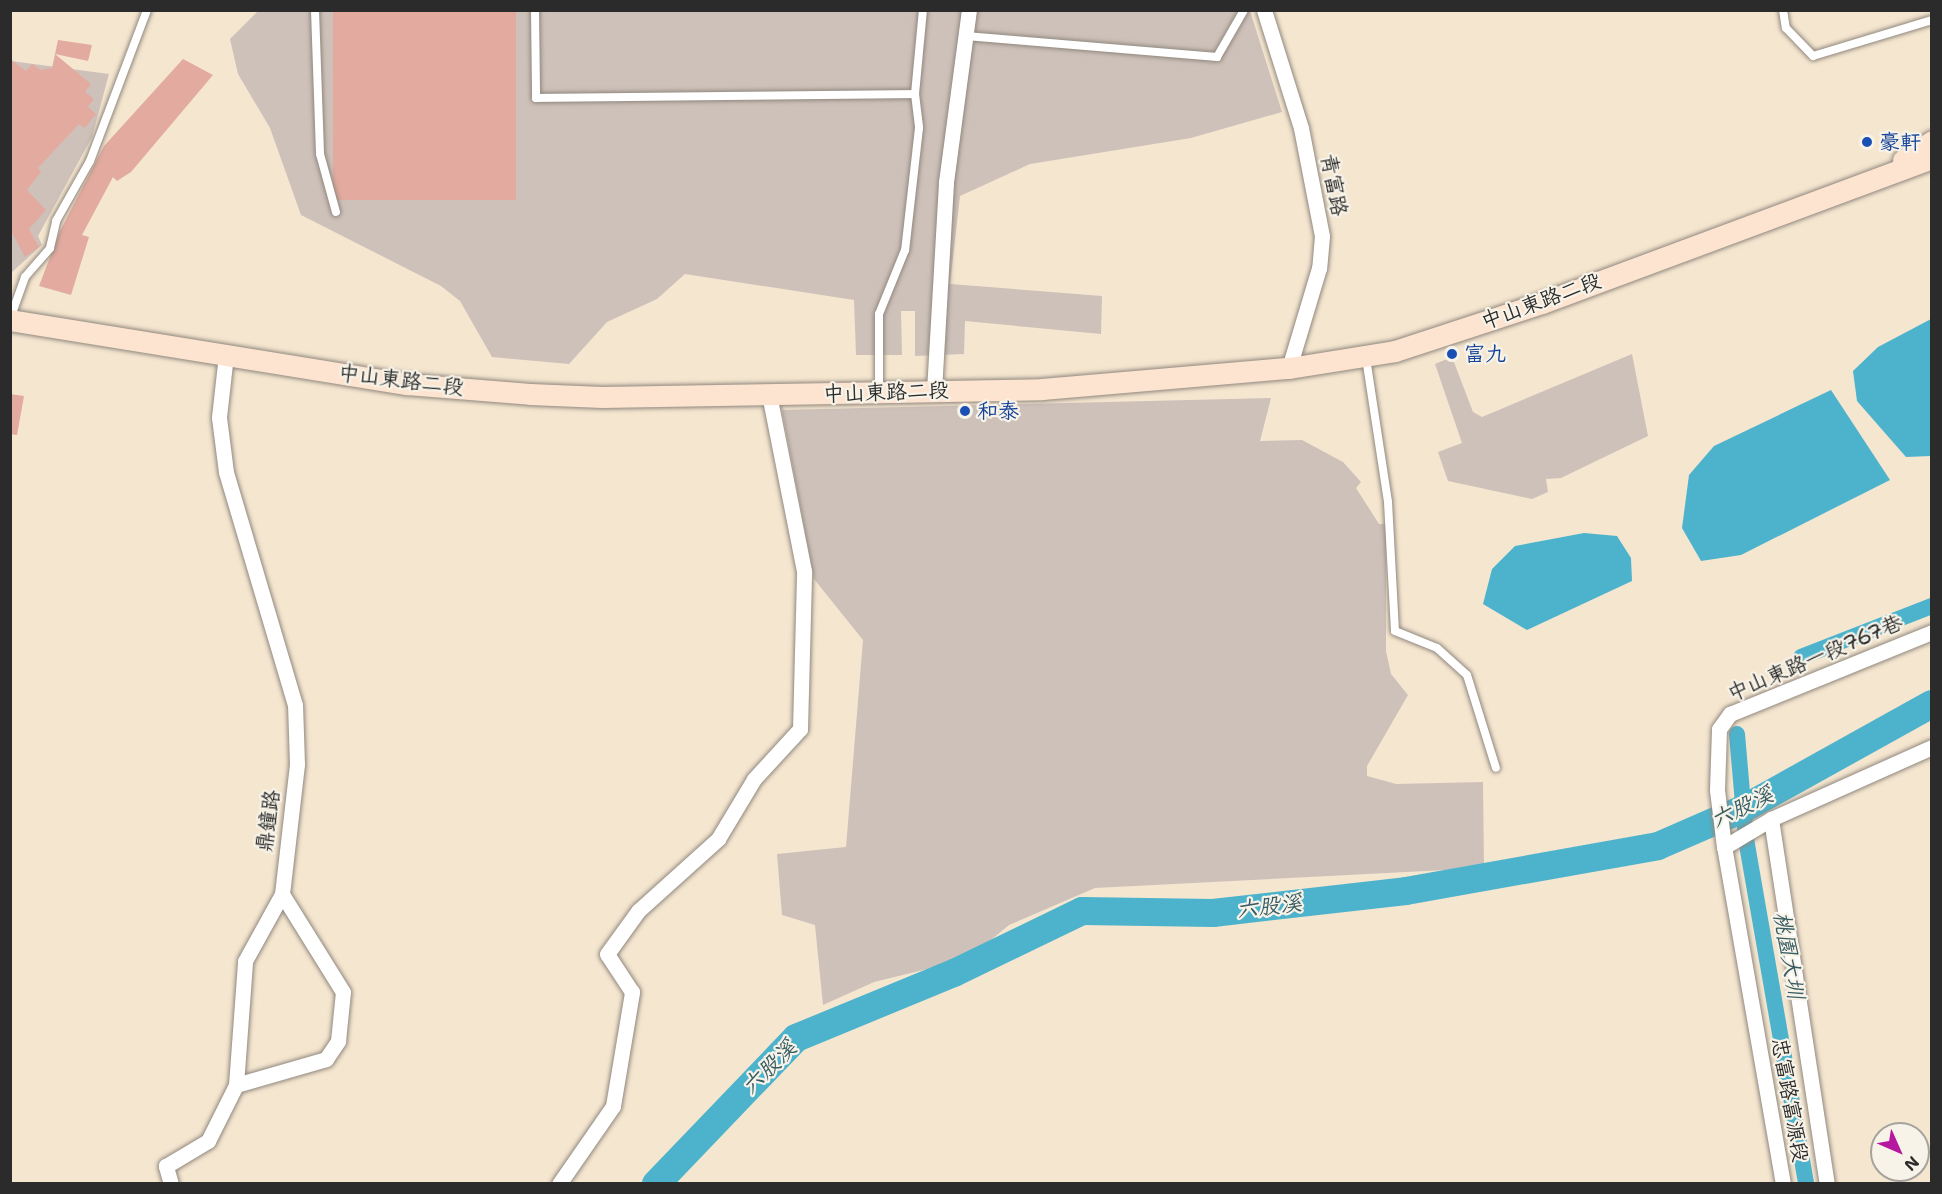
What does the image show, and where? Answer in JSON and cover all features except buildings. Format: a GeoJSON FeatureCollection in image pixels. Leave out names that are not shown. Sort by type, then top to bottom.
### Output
{"type":"FeatureCollection","features":[{"type":"Feature","properties":{"kind":"main road","name":"中山東路二段"},"geometry":{"type":"LineString","coordinates":[[1877,177],[1932,141]]}},
{"type":"Feature","properties":{"kind":"main road","name":"中山東路二段"},"geometry":{"type":"LineString","coordinates":[[10,319],[407,384],[530,394],[879,394],[1042,389],[1289,368],[1365,356],[1542,303],[1932,158]]}},
{"type":"Feature","properties":{"kind":"street"},"geometry":{"type":"LineString","coordinates":[[934,391],[946,182],[969,10]]}},
{"type":"Feature","properties":{"kind":"street","name":"青富路"},"geometry":{"type":"LineString","coordinates":[[1264,10],[1301,128],[1322,236],[1319,268],[1289,368]]}},
{"type":"Feature","properties":{"kind":"street","name":"鼎鐘路"},"geometry":{"type":"LineString","coordinates":[[226,355],[219,417],[226,472],[295,705],[297,764],[282,894]]}},
{"type":"Feature","properties":{"kind":"street"},"geometry":{"type":"LineString","coordinates":[[559,1184],[613,1106],[632,992],[607,954],[638,911],[718,839],[754,779],[800,729],[804,571],[769,395]]}},
{"type":"Feature","properties":{"kind":"street","name":"中山東路一段767巷"},"geometry":{"type":"LineString","coordinates":[[1717,790],[1719,729],[1730,714],[1932,632]]}},
{"type":"Feature","properties":{"kind":"street"},"geometry":{"type":"LineString","coordinates":[[1724,847],[1771,819],[1932,747]]}},
{"type":"Feature","properties":{"kind":"street","name":"忠富路富源段"},"geometry":{"type":"LineString","coordinates":[[1717,790],[1724,847],[1783,1184]]}},
{"type":"Feature","properties":{"kind":"street"},"geometry":{"type":"LineString","coordinates":[[1771,819],[1827,1184]]}},
{"type":"Feature","properties":{"kind":"street"},"geometry":{"type":"LineString","coordinates":[[171,1184],[166,1166],[208,1141],[236,1085],[245,961],[282,894],[343,992],[338,1041],[326,1059],[236,1085]]}},
{"type":"Feature","properties":{"kind":"lane"},"geometry":{"type":"LineString","coordinates":[[10,319],[26,277],[50,248],[56,221],[90,161],[147,10]]}},
{"type":"Feature","properties":{"kind":"lane"},"geometry":{"type":"LineString","coordinates":[[315,10],[320,154],[336,212]]}},
{"type":"Feature","properties":{"kind":"lane"},"geometry":{"type":"LineString","coordinates":[[535,10],[536,98],[915,94]]}},
{"type":"Feature","properties":{"kind":"lane"},"geometry":{"type":"LineString","coordinates":[[879,394],[879,314],[905,250],[920,128],[915,94],[923,10]]}},
{"type":"Feature","properties":{"kind":"lane"},"geometry":{"type":"LineString","coordinates":[[966,36],[1217,57],[1244,10]]}},
{"type":"Feature","properties":{"kind":"lane"},"geometry":{"type":"LineString","coordinates":[[1784,10],[1786,28],[1813,56],[1932,20]]}},
{"type":"Feature","properties":{"kind":"lane"},"geometry":{"type":"LineString","coordinates":[[1365,356],[1388,502],[1395,631],[1437,648],[1467,675],[1496,768]]}},
{"type":"Feature","properties":{"kind":"shaded area"},"geometry":{"type":"Polygon","coordinates":[[[259,10],[1250,11],[1282,112],[1191,138],[1030,164],[960,196],[950,284],[1102,296],[1101,334],[965,321],[964,354],[915,356],[915,311],[901,311],[902,355],[856,355],[854,300],[685,274],[657,299],[607,322],[569,364],[492,357],[460,301],[441,286],[301,215],[270,128],[238,74],[230,39],[259,10]]]}},
{"type":"Feature","properties":{"kind":"shaded area"},"geometry":{"type":"Polygon","coordinates":[[[11,61],[109,74],[92,137],[38,236],[42,245],[11,273],[11,61]]]}},
{"type":"Feature","properties":{"kind":"shaded area"},"geometry":{"type":"Polygon","coordinates":[[[1632,354],[1648,436],[1561,478],[1546,479],[1548,492],[1532,499],[1448,481],[1438,452],[1462,443],[1435,364],[1452,357],[1473,412],[1482,417],[1632,354]]]}},
{"type":"Feature","properties":{"kind":"shaded area"},"geometry":{"type":"Polygon","coordinates":[[[1271,398],[1260,441],[1302,440],[1343,462],[1361,482],[1356,488],[1379,524],[1386,524],[1386,651],[1391,674],[1408,695],[1367,766],[1367,776],[1396,784],[1483,782],[1484,868],[1095,888],[1009,925],[968,959],[874,982],[823,1005],[815,925],[782,915],[777,854],[846,847],[863,640],[814,579],[782,410],[1271,398]]]}},
{"type":"Feature","properties":{"kind":"water"},"geometry":{"type":"Polygon","coordinates":[[[1931,319],[1931,456],[1906,457],[1857,401],[1853,371],[1878,347],[1931,319]]]}},
{"type":"Feature","properties":{"kind":"water"},"geometry":{"type":"Polygon","coordinates":[[[1831,390],[1890,480],[1741,555],[1701,561],[1682,528],[1689,475],[1714,446],[1831,390]]]}},
{"type":"Feature","properties":{"kind":"water"},"geometry":{"type":"Polygon","coordinates":[[[1584,533],[1617,536],[1631,558],[1632,581],[1527,630],[1483,604],[1492,569],[1515,546],[1584,533]]]}},
{"type":"Feature","properties":{"kind":"waterway","name":"桃園大圳"},"geometry":{"type":"LineString","coordinates":[[1801,657],[1932,606]]}},
{"type":"Feature","properties":{"kind":"waterway","name":"六股溪"},"geometry":{"type":"LineString","coordinates":[[656,1184],[796,1038],[954,973],[1082,911],[1213,913],[1406,891],[1658,846],[1743,809],[1932,704]]}},
{"type":"Feature","properties":{"kind":"waterway","name":"桃園大圳"},"geometry":{"type":"LineString","coordinates":[[1737,734],[1746,839],[1806,1184]]}},
{"type":"Feature","properties":{"kind":"place","name":"豪軒"},"geometry":{"type":"Point","coordinates":[1867,142]}},
{"type":"Feature","properties":{"kind":"place","name":"富九"},"geometry":{"type":"Point","coordinates":[1452,354]}},
{"type":"Feature","properties":{"kind":"place","name":"和泰"},"geometry":{"type":"Point","coordinates":[965,411]}}]}
